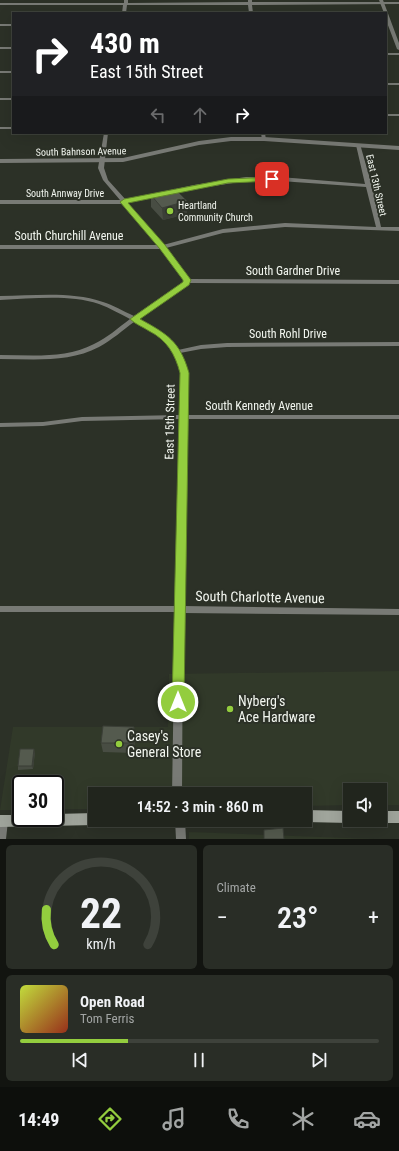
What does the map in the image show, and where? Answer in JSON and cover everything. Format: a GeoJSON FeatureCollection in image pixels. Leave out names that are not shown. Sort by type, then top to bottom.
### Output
{"type":"FeatureCollection","features":[{"type":"Feature","properties":{"kind":"main road"},"geometry":{"type":"LineString","coordinates":[[312,816],[343,817]]}},
{"type":"Feature","properties":{"kind":"main road"},"geometry":{"type":"LineString","coordinates":[[387,817],[399,817]]}},
{"type":"Feature","properties":{"kind":"main road"},"geometry":{"type":"LineString","coordinates":[[2,821],[88,819]]}},
{"type":"Feature","properties":{"kind":"street"},"geometry":{"type":"LineString","coordinates":[[0,4],[125,2],[399,3]]}},
{"type":"Feature","properties":{"kind":"street"},"geometry":{"type":"LineString","coordinates":[[124,12],[125,2]]}},
{"type":"Feature","properties":{"kind":"street"},"geometry":{"type":"LineString","coordinates":[[250,2],[252,12]]}},
{"type":"Feature","properties":{"kind":"street"},"geometry":{"type":"LineString","coordinates":[[381,2],[385,12]]}},
{"type":"Feature","properties":{"kind":"street"},"geometry":{"type":"LineString","coordinates":[[387,19],[389,29],[399,49]]}},
{"type":"Feature","properties":{"kind":"street"},"geometry":{"type":"LineString","coordinates":[[0,25],[12,25]]}},
{"type":"Feature","properties":{"kind":"street"},"geometry":{"type":"LineString","coordinates":[[0,48],[12,48]]}},
{"type":"Feature","properties":{"kind":"street"},"geometry":{"type":"LineString","coordinates":[[387,54],[399,54]]}},
{"type":"Feature","properties":{"kind":"street"},"geometry":{"type":"LineString","coordinates":[[0,72],[12,72]]}},
{"type":"Feature","properties":{"kind":"street"},"geometry":{"type":"LineString","coordinates":[[387,84],[399,84]]}},
{"type":"Feature","properties":{"kind":"street"},"geometry":{"type":"LineString","coordinates":[[0,99],[12,99]]}},
{"type":"Feature","properties":{"kind":"street"},"geometry":{"type":"LineString","coordinates":[[387,115],[399,115]]}},
{"type":"Feature","properties":{"kind":"street"},"geometry":{"type":"LineString","coordinates":[[0,128],[12,128]]}},
{"type":"Feature","properties":{"kind":"street"},"geometry":{"type":"LineString","coordinates":[[0,357],[46,357],[78,353],[98,345],[187,282],[162,247],[106,180],[101,168],[106,134]]}},
{"type":"Feature","properties":{"kind":"street","name":"South Bahnson Avenue"},"geometry":{"type":"LineString","coordinates":[[0,161],[102,161],[133,159],[215,140],[264,136],[399,148]]}},
{"type":"Feature","properties":{"kind":"street","name":"East 13th Street"},"geometry":{"type":"LineString","coordinates":[[358,145],[378,229]]}},
{"type":"Feature","properties":{"kind":"street","name":"South Annway Drive"},"geometry":{"type":"LineString","coordinates":[[0,202],[124,202],[194,187],[246,180],[280,179],[368,186]]}},
{"type":"Feature","properties":{"kind":"street","name":"South Churchill Avenue"},"geometry":{"type":"LineString","coordinates":[[0,247],[162,247],[223,231],[268,226],[311,225],[399,229]]}},
{"type":"Feature","properties":{"kind":"street","name":"South Gardner Drive"},"geometry":{"type":"LineString","coordinates":[[187,282],[399,282]]}},
{"type":"Feature","properties":{"kind":"street","name":"East 15th Street"},"geometry":{"type":"LineString","coordinates":[[0,298],[64,298],[90,300],[109,306],[162,334],[177,352],[184,373],[179,609],[178,787]]}},
{"type":"Feature","properties":{"kind":"street","name":"South Rohl Drive"},"geometry":{"type":"LineString","coordinates":[[177,352],[201,347],[227,345],[399,344]]}},
{"type":"Feature","properties":{"kind":"street","name":"South Kennedy Avenue"},"geometry":{"type":"LineString","coordinates":[[0,425],[43,424],[82,419],[184,417],[399,417]]}},
{"type":"Feature","properties":{"kind":"street","name":"South Charlotte Avenue"},"geometry":{"type":"LineString","coordinates":[[0,609],[179,609],[399,612]]}},
{"type":"Feature","properties":{"kind":"street"},"geometry":{"type":"LineString","coordinates":[[1,839],[2,821]]}},
{"type":"Feature","properties":{"kind":"street"},"geometry":{"type":"LineString","coordinates":[[180,827],[181,839]]}},
{"type":"Feature","properties":{"kind":"shaded area"},"geometry":{"type":"Polygon","coordinates":[[[399,671],[399,805],[387,805],[387,783],[343,783],[343,805],[312,806],[312,787],[88,787],[88,809],[64,809],[64,775],[12,775],[12,810],[0,810],[13,727],[168,727],[169,674],[399,671]]]}},
{"type":"Feature","properties":{"kind":"shaded area"},"geometry":{"type":"Polygon","coordinates":[[[189,832],[374,839],[189,839],[189,832]]]}},
{"type":"Feature","properties":{"kind":"building"},"geometry":{"type":"Polygon","coordinates":[[[175,189],[187,201],[162,208],[151,195],[175,189]]]}},
{"type":"Feature","properties":{"kind":"building"},"geometry":{"type":"Polygon","coordinates":[[[103,726],[134,727],[133,743],[101,743],[103,726]]]}},
{"type":"Feature","properties":{"kind":"building"},"geometry":{"type":"Polygon","coordinates":[[[20,749],[34,749],[32,766],[18,766],[20,749]]]}},
{"type":"Feature","properties":{"kind":"building"},"geometry":{"type":"Polygon","coordinates":[[[283,828],[284,839],[264,839],[264,830],[283,828]]]}},
{"type":"Feature","properties":{"kind":"place","name":"Heartland Community Church"},"geometry":{"type":"Point","coordinates":[170,211]}},
{"type":"Feature","properties":{"kind":"place","name":"Nyberg's Ace Hardware"},"geometry":{"type":"Point","coordinates":[230,709]}},
{"type":"Feature","properties":{"kind":"place","name":"Casey's General Store"},"geometry":{"type":"Point","coordinates":[119,744]}},
{"type":"Feature","properties":{"kind":"route"},"geometry":{"type":"LineString","coordinates":[[178,702],[184,373],[181,360],[168,340],[162,334],[134,319],[186,283],[187,280],[162,247],[124,202],[228,181],[272,179]]}}]}
